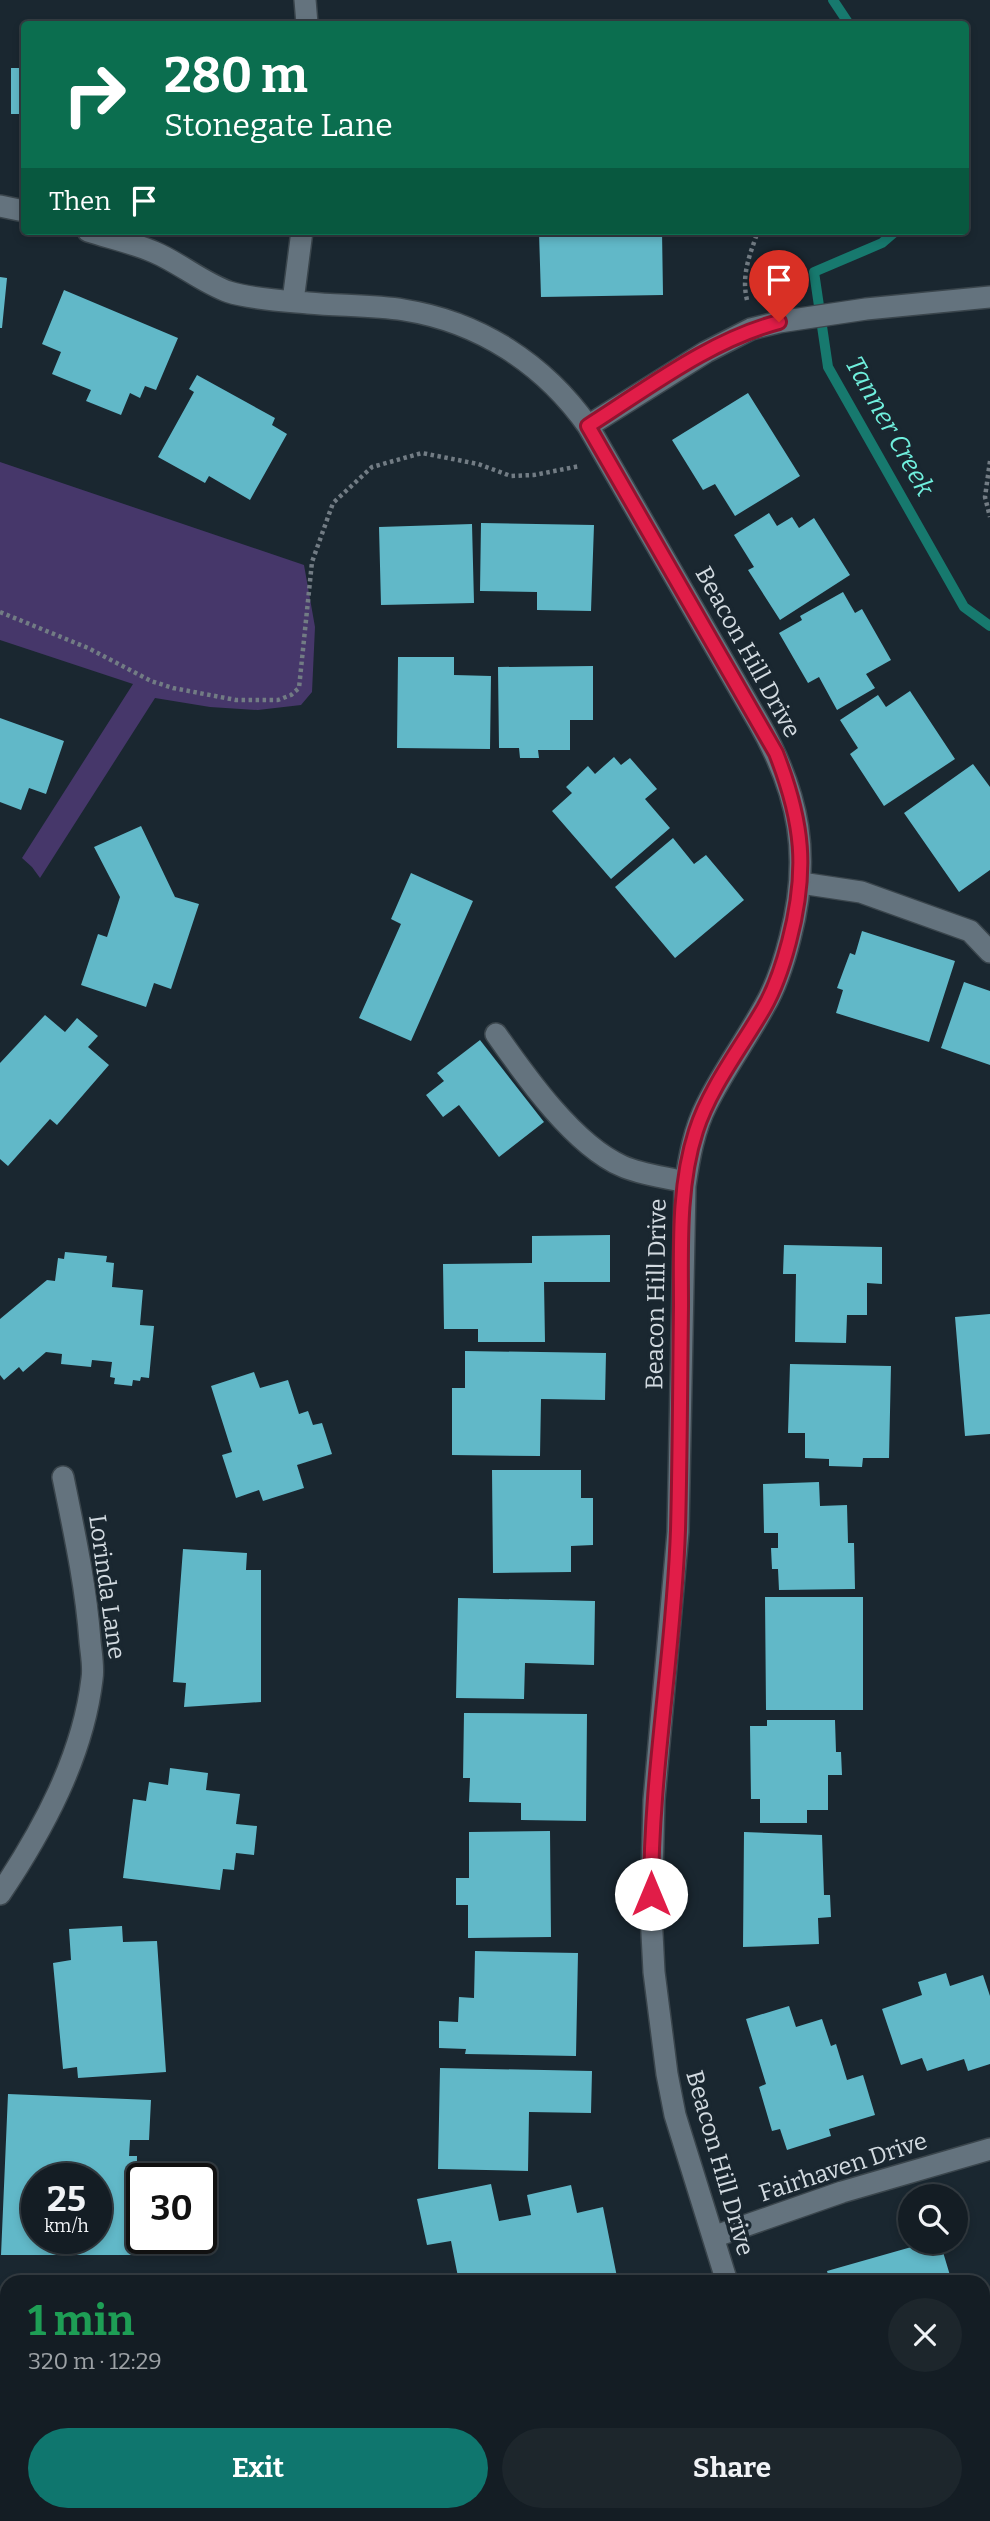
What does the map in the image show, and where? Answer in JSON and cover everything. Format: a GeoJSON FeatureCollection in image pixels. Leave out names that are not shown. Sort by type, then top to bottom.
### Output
{"type":"FeatureCollection","features":[{"type":"Feature","properties":{"kind":"street"},"geometry":{"type":"LineString","coordinates":[[305,0],[307,21]]}},
{"type":"Feature","properties":{"kind":"street"},"geometry":{"type":"LineString","coordinates":[[0,206],[21,210]]}},
{"type":"Feature","properties":{"kind":"street","name":"Beacon Hill Drive"},"geometry":{"type":"LineString","coordinates":[[101,235],[155,252],[229,292],[293,301],[401,309],[432,315],[464,325],[509,349],[557,388],[588,426],[776,753],[785,776],[799,828],[802,860],[795,921],[777,984],[706,1105],[696,1131],[685,1182],[681,1266],[678,1532],[654,1800],[651,1914],[654,1972],[667,2074],[676,2115],[725,2275]]}},
{"type":"Feature","properties":{"kind":"street"},"geometry":{"type":"LineString","coordinates":[[293,301],[301,235]]}},
{"type":"Feature","properties":{"kind":"street"},"geometry":{"type":"LineString","coordinates":[[588,426],[706,352],[751,329],[866,309],[990,297]]}},
{"type":"Feature","properties":{"kind":"street"},"geometry":{"type":"LineString","coordinates":[[801,883],[861,892],[970,931],[990,952]]}},
{"type":"Feature","properties":{"kind":"street"},"geometry":{"type":"LineString","coordinates":[[496,1034],[531,1083],[579,1139],[620,1166],[685,1182]]}},
{"type":"Feature","properties":{"kind":"street","name":"Lorinda Lane"},"geometry":{"type":"LineString","coordinates":[[0,1894],[24,1858],[58,1793],[82,1730],[93,1676],[85,1590],[62,1477]]}},
{"type":"Feature","properties":{"kind":"street","name":"Fairhaven Drive"},"geometry":{"type":"LineString","coordinates":[[713,2237],[842,2192],[990,2149]]}},
{"type":"Feature","properties":{"kind":"path"},"geometry":{"type":"LineString","coordinates":[[748,304],[745,290],[747,262],[757,235]]}},
{"type":"Feature","properties":{"kind":"path"},"geometry":{"type":"LineString","coordinates":[[0,612],[88,648],[151,681],[173,688],[236,700],[278,700],[291,695],[299,688],[312,562],[333,503],[372,467],[422,453],[478,464],[511,476],[534,475],[586,465]]}},
{"type":"Feature","properties":{"kind":"path"},"geometry":{"type":"LineString","coordinates":[[990,461],[985,497],[990,517]]}},
{"type":"Feature","properties":{"kind":"shaded area"},"geometry":{"type":"Polygon","coordinates":[[[0,462],[304,565],[315,627],[312,692],[301,705],[258,710],[210,707],[155,698],[40,878],[22,858],[133,684],[0,640],[0,462]]]}},
{"type":"Feature","properties":{"kind":"building"},"geometry":{"type":"Polygon","coordinates":[[[11,68],[21,68],[21,114],[11,114],[11,68]]]}},
{"type":"Feature","properties":{"kind":"building"},"geometry":{"type":"Polygon","coordinates":[[[539,235],[662,235],[663,295],[541,297],[539,235]]]}},
{"type":"Feature","properties":{"kind":"building"},"geometry":{"type":"Polygon","coordinates":[[[0,277],[7,278],[2,328],[0,328],[0,277]]]}},
{"type":"Feature","properties":{"kind":"building"},"geometry":{"type":"Polygon","coordinates":[[[64,290],[178,338],[156,390],[145,386],[140,398],[130,393],[121,415],[86,401],[91,390],[52,374],[61,352],[42,344],[64,290]]]}},
{"type":"Feature","properties":{"kind":"building"},"geometry":{"type":"Polygon","coordinates":[[[197,375],[275,418],[272,425],[287,434],[250,500],[209,476],[205,483],[158,457],[194,392],[189,389],[197,375]]]}},
{"type":"Feature","properties":{"kind":"building"},"geometry":{"type":"Polygon","coordinates":[[[748,393],[800,476],[735,516],[715,484],[703,490],[672,440],[748,393]]]}},
{"type":"Feature","properties":{"kind":"building"},"geometry":{"type":"Polygon","coordinates":[[[769,513],[777,526],[792,517],[799,528],[814,518],[850,575],[780,620],[748,570],[754,567],[734,535],[769,513]]]}},
{"type":"Feature","properties":{"kind":"building"},"geometry":{"type":"Polygon","coordinates":[[[481,523],[594,525],[591,611],[537,610],[537,592],[480,591],[481,523]]]}},
{"type":"Feature","properties":{"kind":"building"},"geometry":{"type":"Polygon","coordinates":[[[472,524],[474,603],[381,605],[379,527],[472,524]]]}},
{"type":"Feature","properties":{"kind":"building"},"geometry":{"type":"Polygon","coordinates":[[[843,592],[855,613],[862,609],[891,660],[866,674],[875,688],[837,710],[819,677],[808,683],[779,633],[802,620],[800,616],[843,592]]]}},
{"type":"Feature","properties":{"kind":"building"},"geometry":{"type":"Polygon","coordinates":[[[398,657],[454,657],[454,675],[491,676],[490,749],[397,748],[398,657]]]}},
{"type":"Feature","properties":{"kind":"building"},"geometry":{"type":"Polygon","coordinates":[[[593,666],[593,720],[570,720],[570,750],[538,750],[539,758],[520,758],[519,748],[499,748],[498,667],[593,666]]]}},
{"type":"Feature","properties":{"kind":"building"},"geometry":{"type":"Polygon","coordinates":[[[910,691],[955,759],[884,806],[850,754],[858,748],[840,720],[878,695],[886,707],[910,691]]]}},
{"type":"Feature","properties":{"kind":"building"},"geometry":{"type":"Polygon","coordinates":[[[0,718],[64,741],[46,794],[29,788],[21,810],[0,802],[0,718]]]}},
{"type":"Feature","properties":{"kind":"building"},"geometry":{"type":"Polygon","coordinates":[[[614,757],[621,765],[630,758],[657,789],[645,799],[670,828],[611,879],[552,811],[572,793],[566,787],[588,766],[595,774],[614,757]]]}},
{"type":"Feature","properties":{"kind":"building"},"geometry":{"type":"Polygon","coordinates":[[[973,764],[990,787],[990,870],[959,892],[904,813],[973,764]]]}},
{"type":"Feature","properties":{"kind":"building"},"geometry":{"type":"Polygon","coordinates":[[[141,826],[175,897],[199,904],[171,989],[154,983],[146,1007],[81,985],[98,934],[107,937],[120,897],[94,847],[141,826]]]}},
{"type":"Feature","properties":{"kind":"building"},"geometry":{"type":"Polygon","coordinates":[[[673,838],[694,864],[706,855],[744,900],[675,958],[615,887],[673,838]]]}},
{"type":"Feature","properties":{"kind":"building"},"geometry":{"type":"Polygon","coordinates":[[[411,873],[473,901],[411,1041],[359,1018],[401,924],[391,919],[411,873]]]}},
{"type":"Feature","properties":{"kind":"building"},"geometry":{"type":"Polygon","coordinates":[[[862,931],[955,961],[929,1042],[836,1013],[843,990],[837,988],[850,953],[855,955],[862,931]]]}},
{"type":"Feature","properties":{"kind":"building"},"geometry":{"type":"Polygon","coordinates":[[[964,982],[990,991],[990,1065],[941,1048],[964,982]]]}},
{"type":"Feature","properties":{"kind":"building"},"geometry":{"type":"Polygon","coordinates":[[[45,1015],[65,1032],[77,1018],[98,1036],[88,1047],[109,1065],[57,1125],[50,1119],[8,1166],[0,1159],[0,1063],[45,1015]]]}},
{"type":"Feature","properties":{"kind":"building"},"geometry":{"type":"Polygon","coordinates":[[[480,1040],[544,1122],[499,1157],[459,1105],[443,1117],[426,1095],[444,1081],[437,1073],[480,1040]]]}},
{"type":"Feature","properties":{"kind":"building"},"geometry":{"type":"Polygon","coordinates":[[[610,1235],[610,1282],[544,1282],[545,1342],[478,1342],[478,1329],[444,1329],[443,1264],[532,1263],[532,1236],[610,1235]]]}},
{"type":"Feature","properties":{"kind":"building"},"geometry":{"type":"Polygon","coordinates":[[[784,1245],[882,1247],[882,1284],[867,1283],[867,1315],[847,1315],[846,1343],[795,1342],[796,1274],[783,1274],[784,1245]]]}},
{"type":"Feature","properties":{"kind":"building"},"geometry":{"type":"Polygon","coordinates":[[[65,1252],[107,1256],[106,1262],[114,1263],[112,1287],[143,1290],[140,1325],[154,1326],[149,1378],[133,1380],[132,1386],[114,1384],[115,1378],[110,1377],[112,1362],[92,1360],[91,1367],[61,1364],[62,1354],[46,1352],[23,1372],[19,1367],[4,1380],[0,1375],[0,1319],[47,1280],[55,1281],[58,1258],[64,1259],[65,1252]]]}},
{"type":"Feature","properties":{"kind":"building"},"geometry":{"type":"Polygon","coordinates":[[[990,1314],[990,1434],[965,1436],[955,1317],[990,1314]]]}},
{"type":"Feature","properties":{"kind":"building"},"geometry":{"type":"Polygon","coordinates":[[[465,1351],[606,1353],[605,1400],[541,1399],[540,1456],[452,1455],[452,1388],[465,1388],[465,1351]]]}},
{"type":"Feature","properties":{"kind":"building"},"geometry":{"type":"Polygon","coordinates":[[[790,1364],[891,1366],[889,1458],[863,1458],[862,1467],[829,1466],[829,1459],[805,1458],[805,1433],[788,1433],[790,1364]]]}},
{"type":"Feature","properties":{"kind":"building"},"geometry":{"type":"Polygon","coordinates":[[[254,1372],[260,1388],[288,1380],[299,1414],[308,1411],[313,1425],[322,1423],[332,1454],[297,1465],[304,1488],[263,1501],[259,1490],[236,1498],[222,1455],[232,1452],[211,1386],[254,1372]]]}},
{"type":"Feature","properties":{"kind":"building"},"geometry":{"type":"Polygon","coordinates":[[[492,1470],[581,1470],[581,1498],[593,1498],[593,1545],[571,1546],[571,1572],[493,1573],[492,1470]]]}},
{"type":"Feature","properties":{"kind":"building"},"geometry":{"type":"Polygon","coordinates":[[[819,1482],[820,1506],[847,1505],[848,1543],[854,1543],[855,1589],[779,1590],[778,1569],[772,1569],[771,1548],[778,1548],[778,1533],[764,1533],[763,1484],[819,1482]]]}},
{"type":"Feature","properties":{"kind":"building"},"geometry":{"type":"Polygon","coordinates":[[[183,1549],[247,1553],[246,1570],[261,1570],[261,1702],[184,1707],[186,1683],[173,1682],[183,1549]]]}},
{"type":"Feature","properties":{"kind":"building"},"geometry":{"type":"Polygon","coordinates":[[[765,1597],[863,1597],[863,1710],[766,1710],[765,1597]]]}},
{"type":"Feature","properties":{"kind":"building"},"geometry":{"type":"Polygon","coordinates":[[[458,1598],[595,1601],[594,1665],[525,1663],[524,1699],[456,1698],[458,1598]]]}},
{"type":"Feature","properties":{"kind":"building"},"geometry":{"type":"Polygon","coordinates":[[[464,1713],[587,1714],[586,1821],[521,1820],[521,1803],[469,1802],[470,1778],[463,1778],[464,1713]]]}},
{"type":"Feature","properties":{"kind":"building"},"geometry":{"type":"Polygon","coordinates":[[[767,1720],[835,1720],[836,1752],[841,1752],[842,1775],[828,1775],[828,1810],[807,1810],[807,1823],[760,1823],[760,1799],[751,1799],[750,1726],[767,1726],[767,1720]]]}},
{"type":"Feature","properties":{"kind":"building"},"geometry":{"type":"Polygon","coordinates":[[[170,1768],[208,1773],[206,1790],[240,1794],[236,1824],[257,1826],[254,1855],[236,1853],[234,1870],[223,1869],[220,1890],[123,1878],[133,1799],[146,1801],[149,1782],[168,1785],[170,1768]]]}},
{"type":"Feature","properties":{"kind":"building"},"geometry":{"type":"Polygon","coordinates":[[[550,1831],[551,1937],[468,1938],[468,1905],[456,1905],[456,1878],[469,1878],[469,1832],[550,1831]]]}},
{"type":"Feature","properties":{"kind":"building"},"geometry":{"type":"Polygon","coordinates":[[[744,1832],[822,1835],[824,1895],[830,1895],[831,1917],[818,1918],[819,1944],[743,1947],[744,1832]]]}},
{"type":"Feature","properties":{"kind":"building"},"geometry":{"type":"Polygon","coordinates":[[[122,1926],[123,1942],[157,1941],[166,2072],[78,2078],[77,2067],[63,2069],[53,1963],[71,1960],[69,1929],[122,1926]]]}},
{"type":"Feature","properties":{"kind":"building"},"geometry":{"type":"Polygon","coordinates":[[[475,1951],[578,1953],[576,2056],[465,2054],[466,2049],[439,2048],[439,2021],[458,2022],[459,1997],[474,1998],[475,1951]]]}},
{"type":"Feature","properties":{"kind":"building"},"geometry":{"type":"Polygon","coordinates":[[[946,1973],[950,1986],[983,1975],[990,1996],[990,2064],[968,2071],[964,2059],[927,2071],[922,2058],[901,2065],[882,2009],[922,1995],[918,1982],[946,1973]]]}},
{"type":"Feature","properties":{"kind":"building"},"geometry":{"type":"Polygon","coordinates":[[[789,2006],[796,2027],[822,2019],[831,2046],[836,2044],[847,2080],[863,2075],[875,2115],[829,2129],[831,2136],[787,2150],[780,2129],[772,2131],[759,2087],[766,2084],[746,2019],[789,2006]]]}},
{"type":"Feature","properties":{"kind":"building"},"geometry":{"type":"Polygon","coordinates":[[[440,2068],[592,2071],[591,2113],[529,2112],[528,2171],[438,2169],[440,2068]]]}},
{"type":"Feature","properties":{"kind":"building"},"geometry":{"type":"Polygon","coordinates":[[[8,2094],[151,2100],[149,2140],[130,2140],[129,2156],[137,2156],[137,2163],[126,2163],[126,2254],[136,2255],[1,2255],[8,2094]]]}},
{"type":"Feature","properties":{"kind":"building"},"geometry":{"type":"Polygon","coordinates":[[[491,2184],[499,2221],[531,2215],[527,2195],[571,2185],[577,2213],[603,2207],[617,2275],[458,2275],[451,2241],[427,2245],[417,2199],[491,2184]]]}},
{"type":"Feature","properties":{"kind":"building"},"geometry":{"type":"Polygon","coordinates":[[[898,2251],[898,2254],[944,2254],[950,2275],[828,2275],[827,2271],[898,2251]]]}},
{"type":"Feature","properties":{"kind":"waterway","name":"Tanner Creek"},"geometry":{"type":"LineString","coordinates":[[833,0],[847,21]]}},
{"type":"Feature","properties":{"kind":"waterway","name":"Tanner Creek"},"geometry":{"type":"LineString","coordinates":[[891,235],[882,243],[814,272],[828,367],[964,607],[990,626]]}},
{"type":"Feature","properties":{"kind":"route"},"geometry":{"type":"LineString","coordinates":[[651,1894],[654,1800],[678,1532],[681,1266],[685,1182],[696,1131],[706,1105],[777,984],[795,921],[802,860],[799,828],[776,753],[588,426],[706,352],[751,329],[779,322]]}}]}
